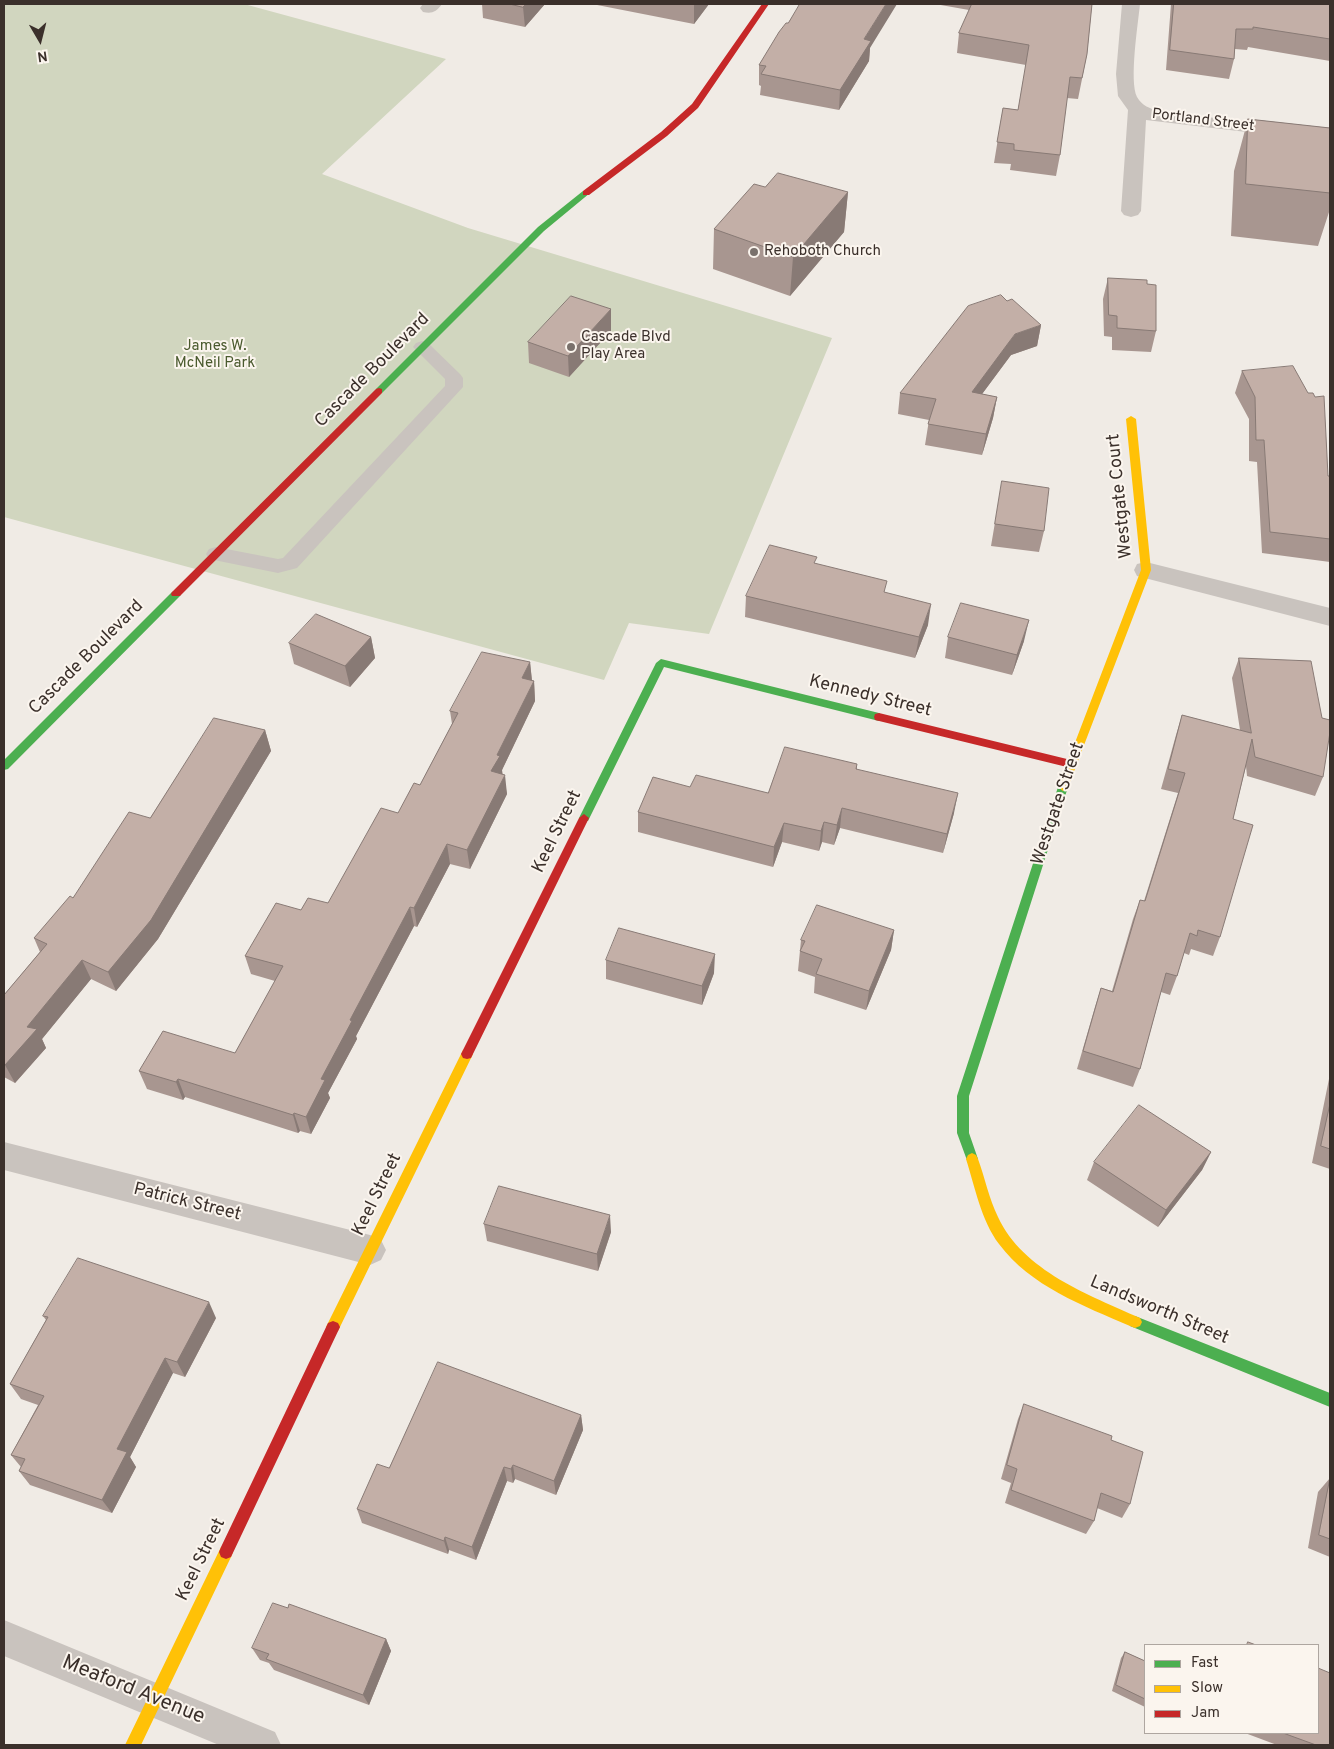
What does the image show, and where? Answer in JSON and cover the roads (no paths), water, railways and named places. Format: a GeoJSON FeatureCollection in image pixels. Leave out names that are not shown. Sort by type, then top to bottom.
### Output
{"type":"FeatureCollection","features":[{"type":"Feature","properties":{"kind":"street","name":"Cascade Boulevard"},"geometry":{"type":"LineString","coordinates":[[4,766],[540,229],[638,152],[664,134],[694,106],[764,4]]}},
{"type":"Feature","properties":{"kind":"street"},"geometry":{"type":"LineString","coordinates":[[1131,4],[1125,74],[1127,96],[1137,110],[1131,211]]}},
{"type":"Feature","properties":{"kind":"street","name":"Portland Street"},"geometry":{"type":"LineString","coordinates":[[1137,110],[1156,117],[1330,136]]}},
{"type":"Feature","properties":{"kind":"street","name":"Westgate Court"},"geometry":{"type":"LineString","coordinates":[[1131,419],[1146,570]]}},
{"type":"Feature","properties":{"kind":"street"},"geometry":{"type":"LineString","coordinates":[[1146,570],[1330,617]]}},
{"type":"Feature","properties":{"kind":"street","name":"Westgate Street"},"geometry":{"type":"LineString","coordinates":[[994,1223],[964,1133],[963,1096],[1071,764],[1146,570]]}},
{"type":"Feature","properties":{"kind":"street","name":"Kennedy Street"},"geometry":{"type":"LineString","coordinates":[[661,663],[1071,764]]}},
{"type":"Feature","properties":{"kind":"street","name":"Keel Street"},"geometry":{"type":"LineString","coordinates":[[133,1745],[370,1250],[661,663]]}},
{"type":"Feature","properties":{"kind":"street","name":"Patrick Street"},"geometry":{"type":"LineString","coordinates":[[4,1156],[370,1250]]}},
{"type":"Feature","properties":{"kind":"street","name":"Landsworth Street"},"geometry":{"type":"LineString","coordinates":[[994,1223],[1023,1262],[1081,1298],[1155,1331],[1330,1400]]}},
{"type":"Feature","properties":{"kind":"street","name":"Meaford Avenue"},"geometry":{"type":"LineString","coordinates":[[4,1638],[155,1698],[262,1745]]}},
{"type":"Feature","properties":{"kind":"lane"},"geometry":{"type":"LineString","coordinates":[[216,554],[278,566],[290,563],[454,387],[454,378],[422,347]]}},
{"type":"Feature","properties":{"kind":"place","name":"Rehoboth Church"},"geometry":{"type":"Point","coordinates":[754,252]}},
{"type":"Feature","properties":{"kind":"place","name":"Cascade Blvd Play Area"},"geometry":{"type":"Point","coordinates":[571,347]}},
{"type":"Feature","properties":{"kind":"park label","name":"James W. McNeil Park"},"geometry":{"type":"Point","coordinates":[215,356]}}]}
